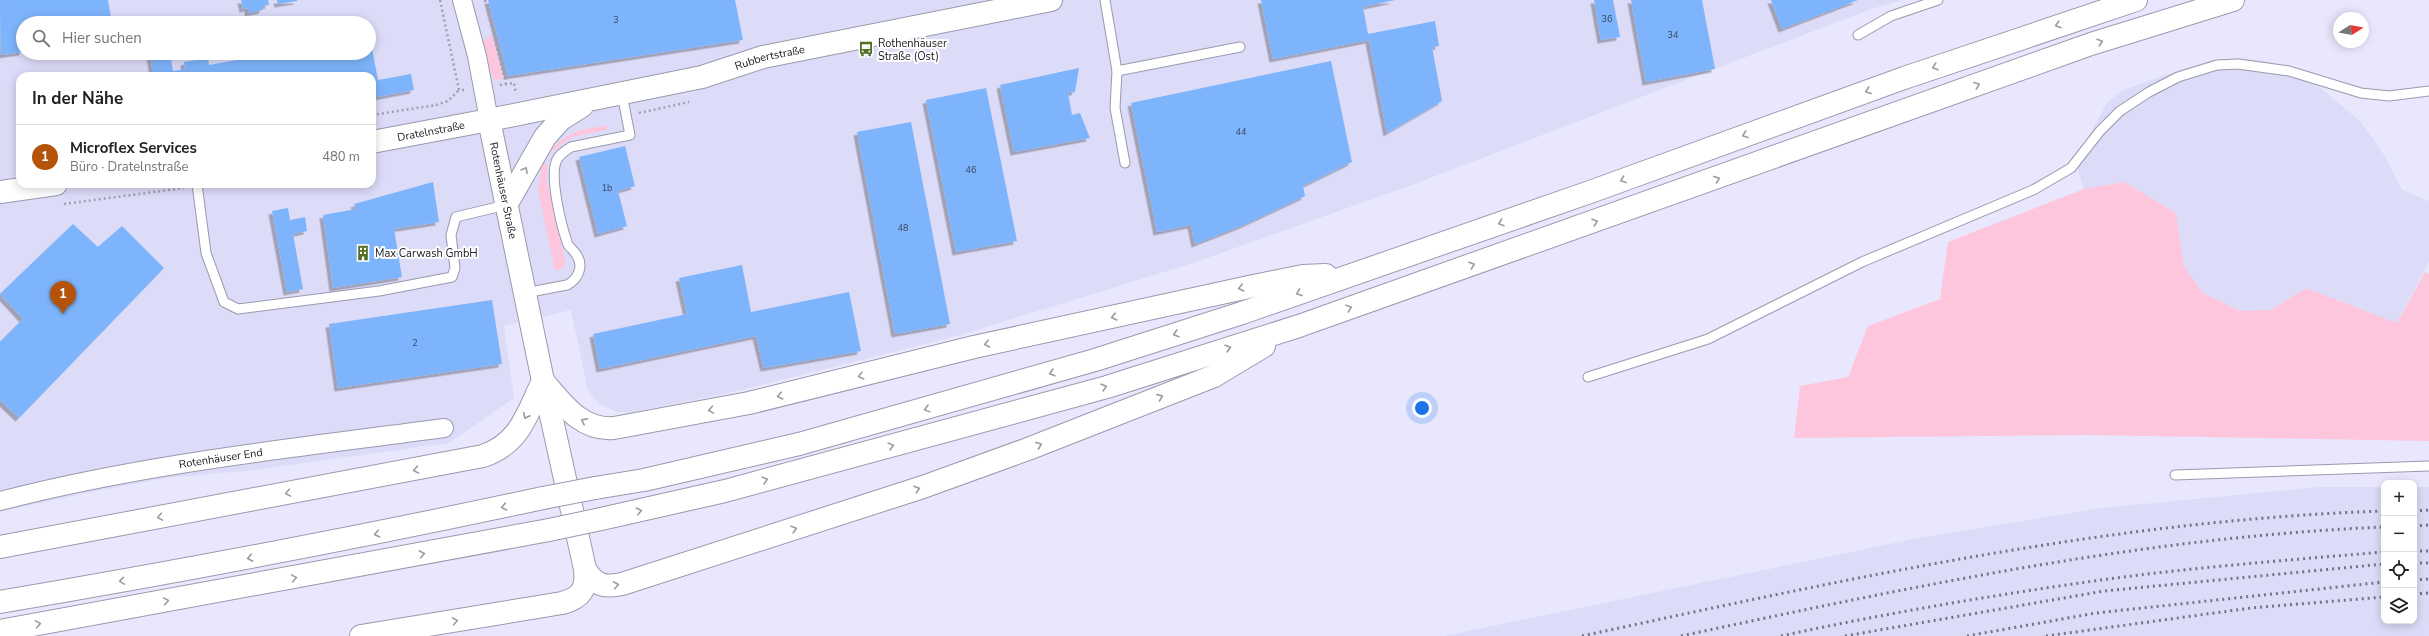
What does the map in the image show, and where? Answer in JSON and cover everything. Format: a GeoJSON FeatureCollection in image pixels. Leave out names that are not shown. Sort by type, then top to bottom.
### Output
{"type":"FeatureCollection","features":[{"type":"Feature","properties":{"kind":"main road","name":"Rubbertstraße"},"geometry":{"type":"LineString","coordinates":[[489,120],[702,78],[763,57],[1051,0]]}},
{"type":"Feature","properties":{"kind":"main road"},"geometry":{"type":"LineString","coordinates":[[0,602],[194,569],[371,535],[543,498],[644,480],[799,444],[944,404],[1169,337],[1242,313],[1349,274],[1590,192],[1904,78],[2136,0]]}},
{"type":"Feature","properties":{"kind":"main road"},"geometry":{"type":"LineString","coordinates":[[0,631],[549,530],[601,519],[725,491],[1107,387],[1299,326],[1642,206],[2084,47],[2233,0]]}},
{"type":"Feature","properties":{"kind":"main road"},"geometry":{"type":"LineString","coordinates":[[506,205],[545,137],[560,120],[593,100]]}},
{"type":"Feature","properties":{"kind":"main road","name":"Dratelnstraße"},"geometry":{"type":"LineString","coordinates":[[376,141],[489,120]]}},
{"type":"Feature","properties":{"kind":"main road","name":"Rotenhäuser Straße"},"geometry":{"type":"LineString","coordinates":[[489,120],[543,380],[585,569]]}},
{"type":"Feature","properties":{"kind":"main road"},"geometry":{"type":"LineString","coordinates":[[0,192],[28,188]]}},
{"type":"Feature","properties":{"kind":"main road"},"geometry":{"type":"LineString","coordinates":[[0,547],[483,456],[502,448],[515,437],[543,380],[565,407],[580,420],[596,427],[614,428],[749,403],[974,347],[1249,287],[1303,276],[1349,274]]}},
{"type":"Feature","properties":{"kind":"main road"},"geometry":{"type":"LineString","coordinates":[[585,569],[593,581],[600,585],[622,584],[923,488],[1028,449],[1214,376],[1299,326]]}},
{"type":"Feature","properties":{"kind":"main road"},"geometry":{"type":"LineString","coordinates":[[361,636],[568,602],[582,594],[586,581],[585,569]]}},
{"type":"Feature","properties":{"kind":"street","name":"Rotenhäuser Straße"},"geometry":{"type":"LineString","coordinates":[[462,0],[477,56],[489,120]]}},
{"type":"Feature","properties":{"kind":"street","name":"Rotenhäuser End"},"geometry":{"type":"LineString","coordinates":[[0,502],[61,485],[204,460],[444,428]]}},
{"type":"Feature","properties":{"kind":"lane"},"geometry":{"type":"LineString","coordinates":[[1106,0],[1117,71],[1114,101],[1125,163]]}},
{"type":"Feature","properties":{"kind":"lane"},"geometry":{"type":"LineString","coordinates":[[1858,35],[1891,16],[1938,0]]}},
{"type":"Feature","properties":{"kind":"lane"},"geometry":{"type":"LineString","coordinates":[[1117,71],[1240,47]]}},
{"type":"Feature","properties":{"kind":"lane"},"geometry":{"type":"LineString","coordinates":[[1588,377],[1708,339],[1862,262],[2033,190],[2071,168],[2100,131],[2120,111],[2149,92],[2178,77],[2217,65],[2238,64],[2289,71],[2361,93],[2389,96],[2429,91]]}},
{"type":"Feature","properties":{"kind":"lane"},"geometry":{"type":"LineString","coordinates":[[525,293],[567,285],[573,282],[579,273],[579,259],[567,243],[554,177],[556,161],[563,152],[571,147],[630,135],[622,94]]}},
{"type":"Feature","properties":{"kind":"lane"},"geometry":{"type":"LineString","coordinates":[[197,188],[206,253],[224,302],[238,309],[372,292],[452,277],[455,268],[451,235],[456,217],[506,205]]}},
{"type":"Feature","properties":{"kind":"lane"},"geometry":{"type":"LineString","coordinates":[[2175,476],[2429,466]]}},
{"type":"Feature","properties":{"kind":"path"},"geometry":{"type":"LineString","coordinates":[[440,0],[459,90]]}},
{"type":"Feature","properties":{"kind":"path"},"geometry":{"type":"LineString","coordinates":[[485,0],[506,84],[514,83],[516,94]]}},
{"type":"Feature","properties":{"kind":"path"},"geometry":{"type":"LineString","coordinates":[[376,114],[436,105],[448,101],[459,90],[467,90]]}},
{"type":"Feature","properties":{"kind":"path"},"geometry":{"type":"LineString","coordinates":[[436,105],[437,110]]}},
{"type":"Feature","properties":{"kind":"path"},"geometry":{"type":"LineString","coordinates":[[81,201],[175,188]]}},
{"type":"Feature","properties":{"kind":"shaded area"},"geometry":{"type":"Polygon","coordinates":[[[0,0],[1903,0],[1871,9],[1409,186],[1196,262],[957,336],[733,392],[632,412],[618,412],[600,404],[588,391],[571,310],[504,326],[514,398],[449,443],[254,470],[167,478],[81,494],[0,512],[0,0]]]}},
{"type":"Feature","properties":{"kind":"shaded area"},"geometry":{"type":"Polygon","coordinates":[[[492,35],[503,79],[495,80],[490,70],[483,41],[492,35]]]}},
{"type":"Feature","properties":{"kind":"shaded area"},"geometry":{"type":"Polygon","coordinates":[[[2240,58],[2271,62],[2298,69],[2361,122],[2386,158],[2402,190],[2429,201],[2429,261],[2397,323],[2306,288],[2271,310],[2240,311],[2203,293],[2184,267],[2176,213],[2124,182],[2084,189],[2078,170],[2086,141],[2107,103],[2121,91],[2182,69],[2213,60],[2240,58]]]}},
{"type":"Feature","properties":{"kind":"shaded area"},"geometry":{"type":"Polygon","coordinates":[[[608,125],[606,130],[572,137],[554,151],[552,149],[564,138],[577,132],[608,125]]]}},
{"type":"Feature","properties":{"kind":"shaded area"},"geometry":{"type":"Polygon","coordinates":[[[542,164],[548,165],[546,178],[566,264],[559,270],[555,270],[538,190],[542,164]]]}},
{"type":"Feature","properties":{"kind":"shaded area"},"geometry":{"type":"Polygon","coordinates":[[[2124,182],[2176,213],[2184,267],[2203,293],[2240,311],[2271,310],[2306,288],[2397,323],[2425,272],[2429,274],[2429,441],[2087,435],[1794,438],[1800,386],[1848,377],[1868,326],[1940,299],[1948,242],[2084,189],[2124,182]]]}},
{"type":"Feature","properties":{"kind":"shaded area"},"geometry":{"type":"Polygon","coordinates":[[[2319,487],[2381,487],[2381,624],[2417,624],[2417,487],[2429,487],[2429,636],[1444,636],[1919,538],[2103,508],[2319,487]]]}},
{"type":"Feature","properties":{"kind":"building"},"geometry":{"type":"Polygon","coordinates":[[[0,0],[108,0],[111,16],[16,16],[16,53],[1,55],[0,0]]]}},
{"type":"Feature","properties":{"kind":"building"},"geometry":{"type":"Polygon","coordinates":[[[241,0],[268,0],[269,5],[262,6],[263,10],[248,13],[248,8],[243,9],[241,0]]]}},
{"type":"Feature","properties":{"kind":"building"},"geometry":{"type":"Polygon","coordinates":[[[277,0],[297,0],[297,1],[278,4],[277,0]]]}},
{"type":"Feature","properties":{"kind":"building"},"geometry":{"type":"Polygon","coordinates":[[[488,0],[735,0],[743,40],[508,76],[488,0]]]}},
{"type":"Feature","properties":{"kind":"building"},"geometry":{"type":"Polygon","coordinates":[[[1261,0],[1395,0],[1363,7],[1368,34],[1435,21],[1439,46],[1432,47],[1442,101],[1387,133],[1369,40],[1273,59],[1261,0]]]}},
{"type":"Feature","properties":{"kind":"building"},"geometry":{"type":"Polygon","coordinates":[[[1594,0],[1613,0],[1620,37],[1601,40],[1594,0]]]}},
{"type":"Feature","properties":{"kind":"building"},"geometry":{"type":"Polygon","coordinates":[[[1631,0],[1702,0],[1715,69],[1646,82],[1631,0]]]}},
{"type":"Feature","properties":{"kind":"building"},"geometry":{"type":"Polygon","coordinates":[[[1771,0],[1858,0],[1782,29],[1771,0]]]}},
{"type":"Feature","properties":{"kind":"building"},"geometry":{"type":"Polygon","coordinates":[[[151,60],[171,60],[173,71],[185,69],[184,62],[196,60],[208,60],[209,65],[237,60],[374,60],[378,80],[411,74],[414,90],[376,97],[376,72],[153,72],[151,60]]]}},
{"type":"Feature","properties":{"kind":"building"},"geometry":{"type":"Polygon","coordinates":[[[1331,61],[1352,162],[1303,186],[1305,196],[1241,226],[1195,244],[1191,225],[1157,232],[1131,103],[1331,61]]]}},
{"type":"Feature","properties":{"kind":"building"},"geometry":{"type":"Polygon","coordinates":[[[1079,68],[1075,92],[1068,93],[1072,115],[1080,113],[1090,138],[1014,152],[1000,85],[1079,68]]]}},
{"type":"Feature","properties":{"kind":"building"},"geometry":{"type":"Polygon","coordinates":[[[986,88],[1017,241],[956,252],[926,100],[986,88]]]}},
{"type":"Feature","properties":{"kind":"building"},"geometry":{"type":"Polygon","coordinates":[[[911,122],[950,324],[895,334],[857,132],[911,122]]]}},
{"type":"Feature","properties":{"kind":"building"},"geometry":{"type":"Polygon","coordinates":[[[625,146],[635,186],[618,191],[627,226],[598,234],[579,157],[625,146]]]}},
{"type":"Feature","properties":{"kind":"building","name":"Max Carwash GmbH"},"geometry":{"type":"Polygon","coordinates":[[[433,182],[439,222],[394,229],[402,277],[333,288],[323,215],[356,209],[354,204],[433,182]]]}},
{"type":"Feature","properties":{"kind":"building"},"geometry":{"type":"Polygon","coordinates":[[[288,208],[290,220],[305,217],[307,231],[293,234],[303,289],[287,292],[272,211],[288,208]]]}},
{"type":"Feature","properties":{"kind":"building"},"geometry":{"type":"Polygon","coordinates":[[[73,224],[98,247],[122,226],[164,268],[19,418],[0,400],[0,342],[23,319],[0,294],[73,224]]]}},
{"type":"Feature","properties":{"kind":"building"},"geometry":{"type":"Polygon","coordinates":[[[742,265],[751,312],[849,292],[861,351],[764,368],[756,336],[600,369],[593,334],[687,314],[679,278],[742,265]]]}},
{"type":"Feature","properties":{"kind":"building"},"geometry":{"type":"Polygon","coordinates":[[[492,300],[502,364],[338,388],[329,324],[492,300]]]}},
{"type":"Feature","properties":{"kind":"railway"},"geometry":{"type":"LineString","coordinates":[[2417,511],[2429,510]]}},
{"type":"Feature","properties":{"kind":"railway"},"geometry":{"type":"LineString","coordinates":[[1582,636],[1880,574],[2081,539],[2181,526],[2282,517],[2381,511]]}},
{"type":"Feature","properties":{"kind":"railway"},"geometry":{"type":"LineString","coordinates":[[2417,526],[2429,525]]}},
{"type":"Feature","properties":{"kind":"railway"},"geometry":{"type":"LineString","coordinates":[[1681,636],[1856,599],[2031,566],[2206,541],[2381,527]]}},
{"type":"Feature","properties":{"kind":"railway"},"geometry":{"type":"LineString","coordinates":[[2417,551],[2429,551]]}},
{"type":"Feature","properties":{"kind":"railway"},"geometry":{"type":"LineString","coordinates":[[1781,636],[1941,605],[2136,575],[2381,552]]}},
{"type":"Feature","properties":{"kind":"railway"},"geometry":{"type":"LineString","coordinates":[[2417,563],[2429,563]]}},
{"type":"Feature","properties":{"kind":"railway"},"geometry":{"type":"LineString","coordinates":[[1845,636],[2104,591],[2381,564]]}},
{"type":"Feature","properties":{"kind":"railway"},"geometry":{"type":"LineString","coordinates":[[2417,580],[2429,579]]}},
{"type":"Feature","properties":{"kind":"railway"},"geometry":{"type":"LineString","coordinates":[[1967,636],[2096,613],[2381,582]]}},
{"type":"Feature","properties":{"kind":"railway"},"geometry":{"type":"LineString","coordinates":[[2417,594],[2429,593]]}},
{"type":"Feature","properties":{"kind":"railway"},"geometry":{"type":"LineString","coordinates":[[2046,636],[2251,608],[2381,597]]}},
{"type":"Feature","properties":{"kind":"place","name":"Rothenhäuser Straße (Ost)"},"geometry":{"type":"Point","coordinates":[866,49]}},
{"type":"Feature","properties":{"kind":"place","name":"Max Carwash GmbH"},"geometry":{"type":"Point","coordinates":[363,253]}},
{"type":"Feature","properties":{"kind":"place","name":"Microflex Services"},"geometry":{"type":"Point","coordinates":[63,314]}}]}
